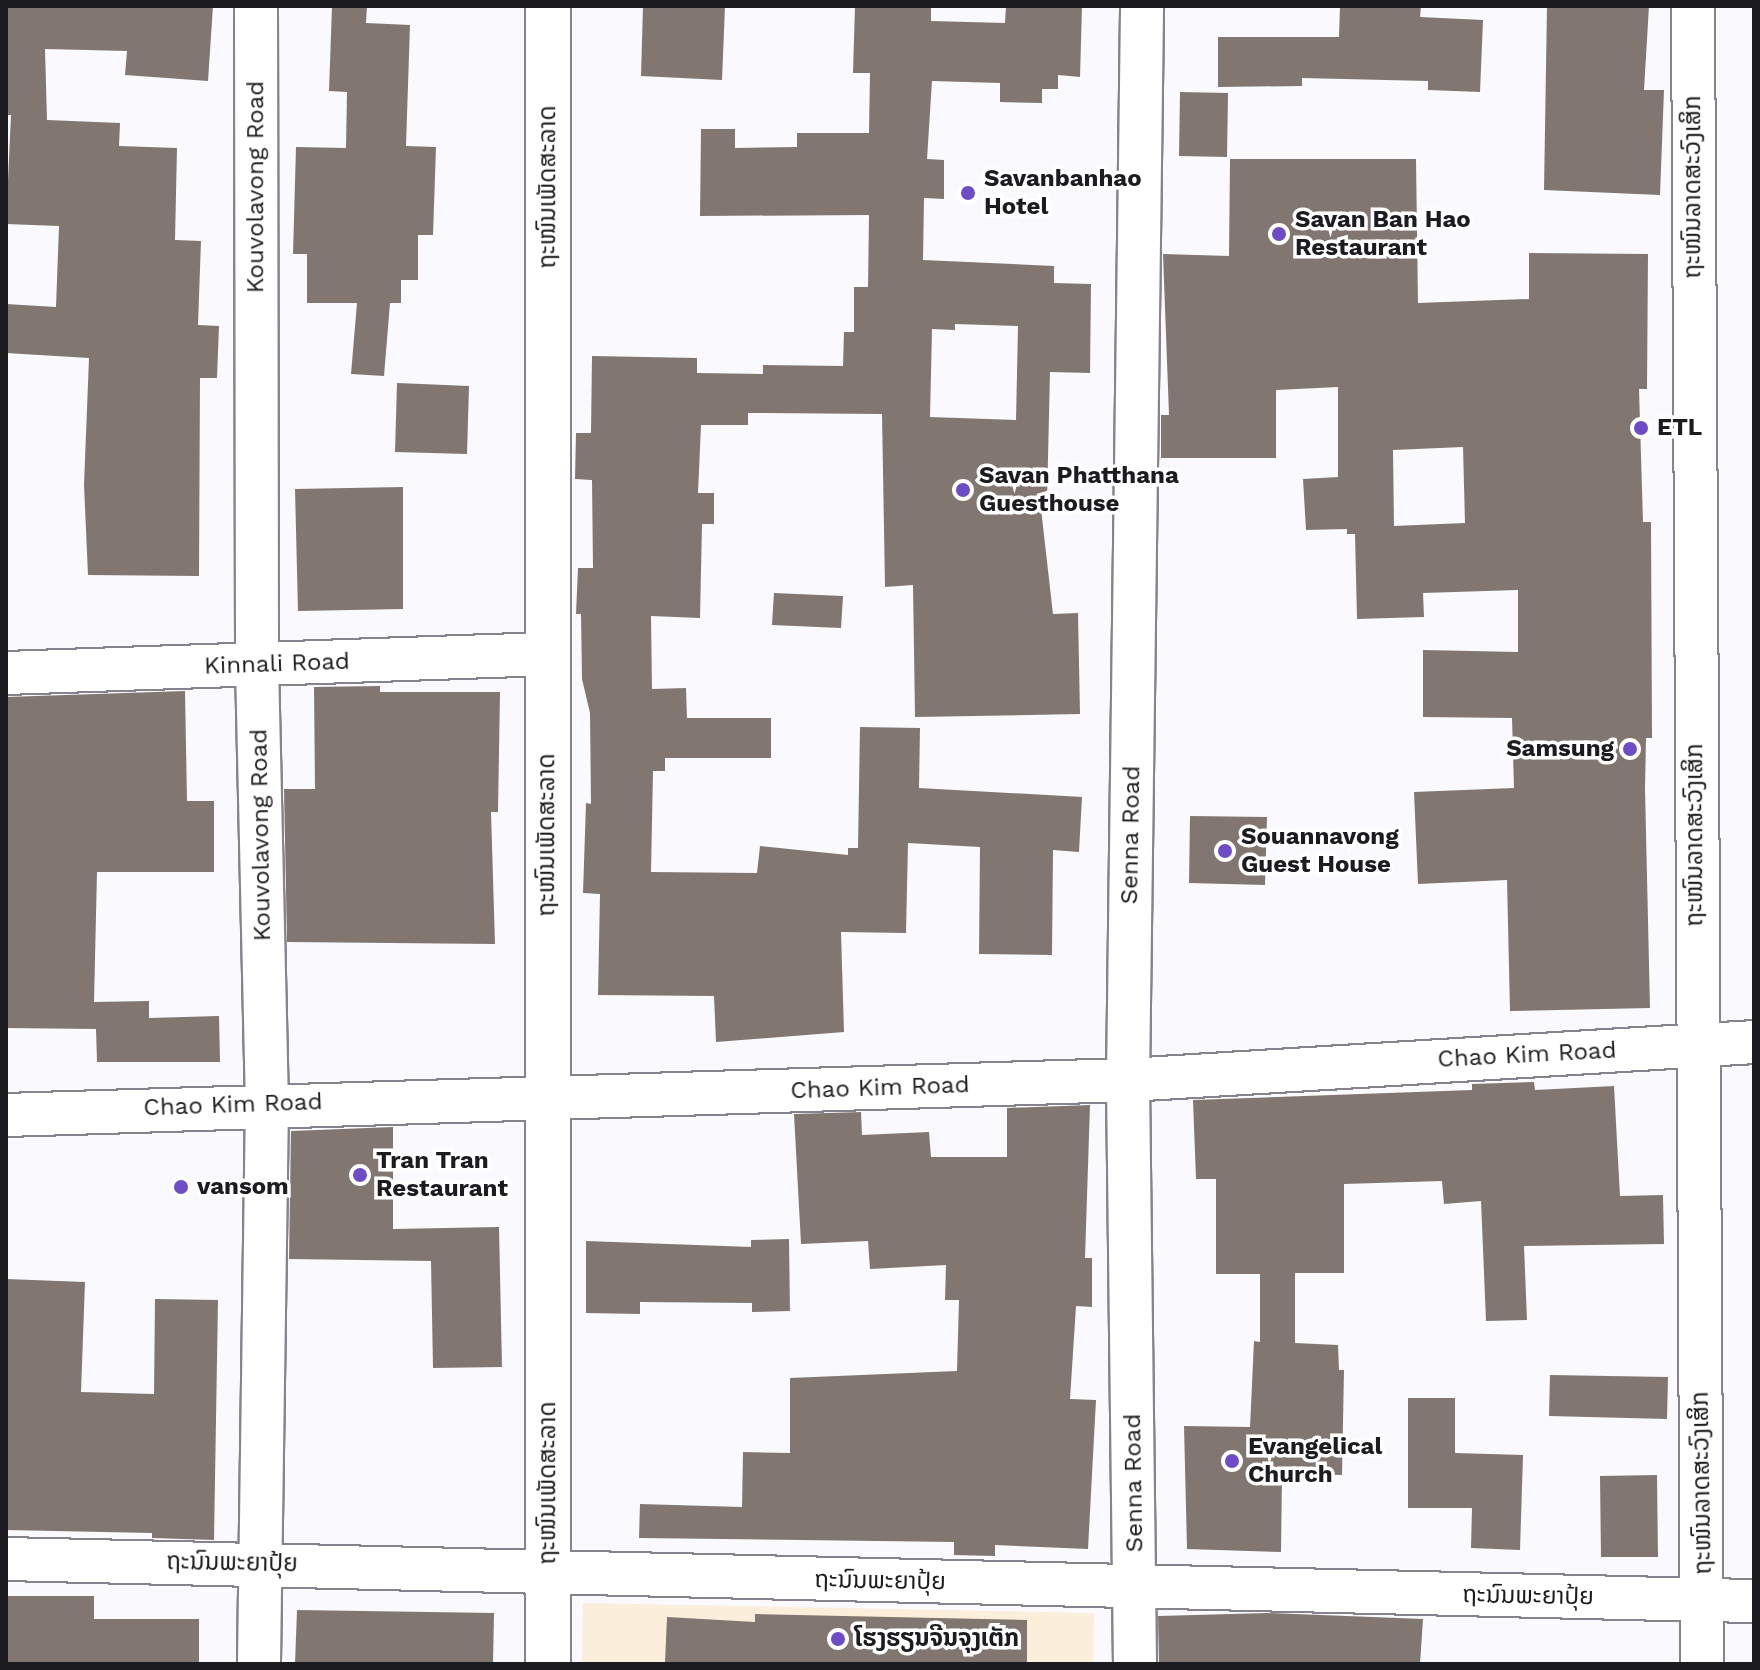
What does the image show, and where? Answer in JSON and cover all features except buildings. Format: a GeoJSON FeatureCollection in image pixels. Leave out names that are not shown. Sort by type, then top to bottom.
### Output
{"type":"FeatureCollection","features":[{"type":"Feature","properties":{"kind":"main road","name":"ຖະໜົນເພັດສະລາດ"},"geometry":{"type":"LineString","coordinates":[[548,6],[548,1664]]}},
{"type":"Feature","properties":{"kind":"street","name":"Kouvolavong Road"},"geometry":{"type":"LineString","coordinates":[[256,6],[257,665],[267,1102],[259,1664]]}},
{"type":"Feature","properties":{"kind":"street","name":"Senna Road"},"geometry":{"type":"LineString","coordinates":[[1135,1664],[1128,1080],[1142,6]]}},
{"type":"Feature","properties":{"kind":"street","name":"ຖະໜົນລາດສະວົງເສິກ"},"geometry":{"type":"LineString","coordinates":[[1693,6],[1696,1045],[1704,1601],[1702,1664]]}},
{"type":"Feature","properties":{"kind":"street","name":"Kinnali Road"},"geometry":{"type":"LineString","coordinates":[[6,673],[547,654]]}},
{"type":"Feature","properties":{"kind":"street","name":"Chao Kim Road"},"geometry":{"type":"LineString","coordinates":[[6,1115],[267,1102],[547,1100],[1128,1080],[1754,1042]]}},
{"type":"Feature","properties":{"kind":"street","name":"ຖະນົນພະຍາປຸ້ຍ"},"geometry":{"type":"LineString","coordinates":[[6,1559],[1754,1601]]}},
{"type":"Feature","properties":{"kind":"shaded area","name":"ໂຮງຮຽນຈີນຈຸງເຕັກ"},"geometry":{"type":"Polygon","coordinates":[[[583,1603],[1094,1613],[1093,1664],[582,1664],[583,1603]]]}},
{"type":"Feature","properties":{"kind":"place","name":"Savanbanhao Hotel"},"geometry":{"type":"Point","coordinates":[968,193]}},
{"type":"Feature","properties":{"kind":"place","name":"Savan Ban Hao Restaurant"},"geometry":{"type":"Point","coordinates":[1279,234]}},
{"type":"Feature","properties":{"kind":"place","name":"ETL"},"geometry":{"type":"Point","coordinates":[1641,428]}},
{"type":"Feature","properties":{"kind":"place","name":"Savan Phatthana Guesthouse"},"geometry":{"type":"Point","coordinates":[963,490]}},
{"type":"Feature","properties":{"kind":"place","name":"Samsung"},"geometry":{"type":"Point","coordinates":[1630,749]}},
{"type":"Feature","properties":{"kind":"place","name":"Souannavong Guest House"},"geometry":{"type":"Point","coordinates":[1225,851]}},
{"type":"Feature","properties":{"kind":"place","name":"Tran Tran Restaurant"},"geometry":{"type":"Point","coordinates":[360,1175]}},
{"type":"Feature","properties":{"kind":"place","name":"vansom"},"geometry":{"type":"Point","coordinates":[181,1187]}},
{"type":"Feature","properties":{"kind":"place","name":"Evangelical Church"},"geometry":{"type":"Point","coordinates":[1232,1461]}},
{"type":"Feature","properties":{"kind":"place","name":"ໂຮງຮຽນຈີນຈຸງເຕັກ"},"geometry":{"type":"Point","coordinates":[838,1639]}}]}
